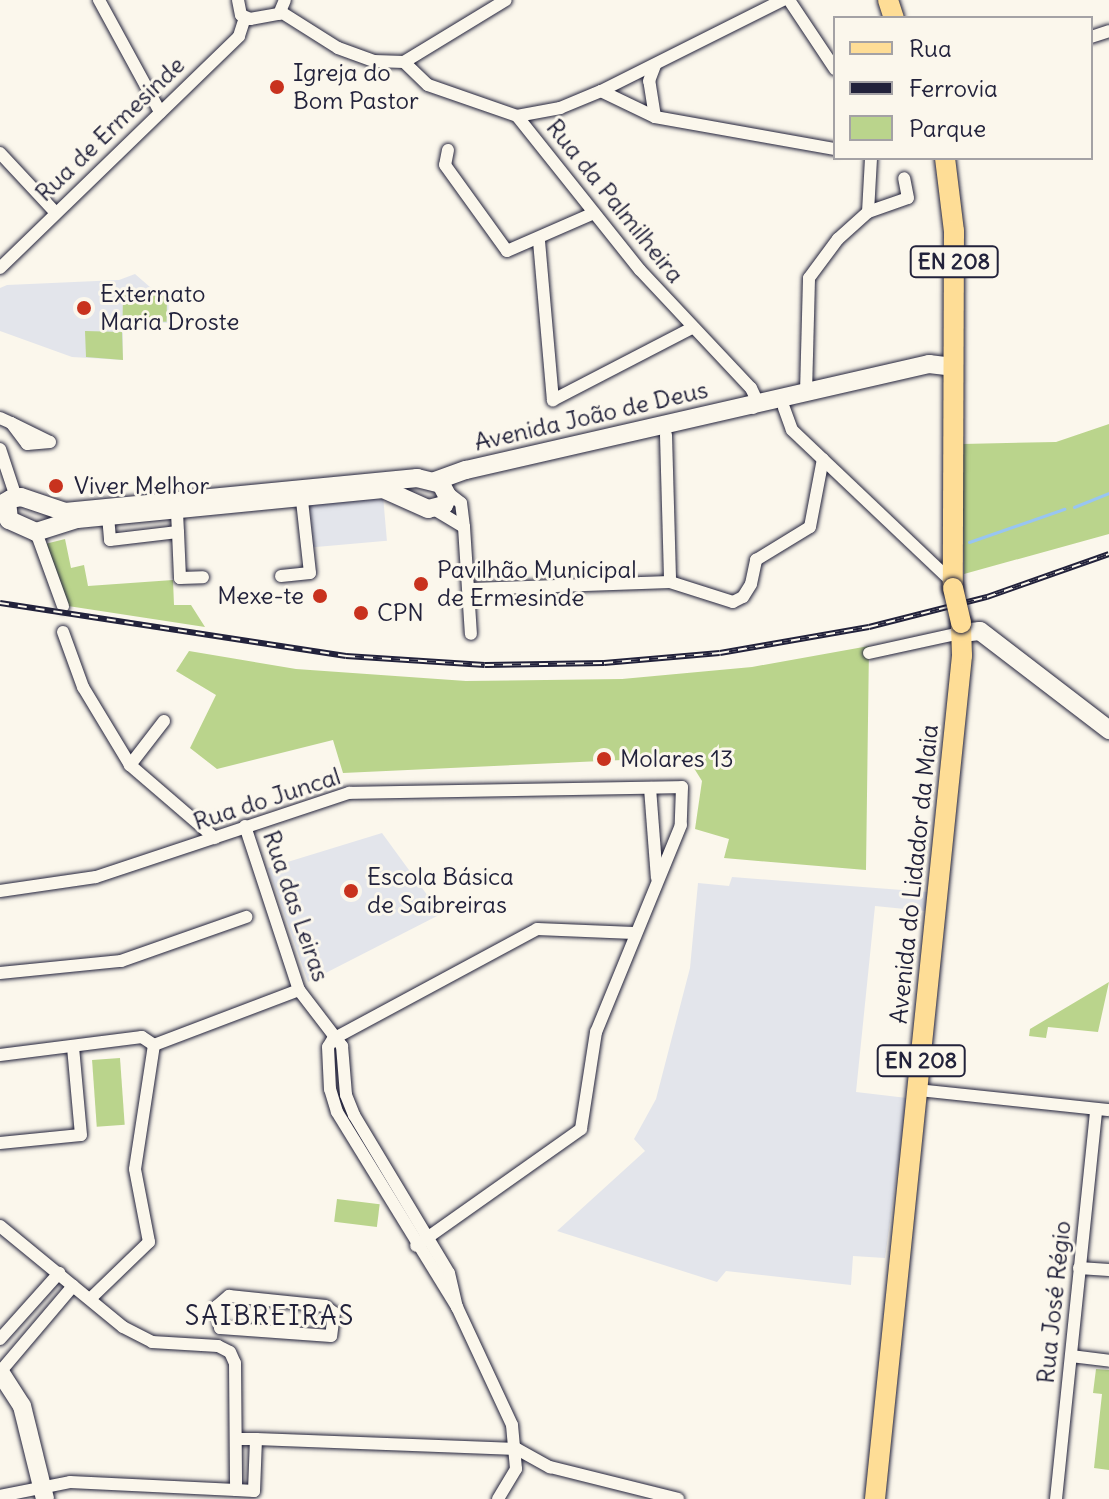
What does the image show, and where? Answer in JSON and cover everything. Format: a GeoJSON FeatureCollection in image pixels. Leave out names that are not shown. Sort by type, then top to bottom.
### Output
{"type":"FeatureCollection","features":[{"type":"Feature","properties":{"kind":"main road","name":"EN 208"},"geometry":{"type":"LineString","coordinates":[[945,160],[954,231],[952,585]]}},
{"type":"Feature","properties":{"kind":"main road","name":"Avenida João de Deus"},"geometry":{"type":"LineString","coordinates":[[442,487],[466,470],[929,364],[953,367]]}},
{"type":"Feature","properties":{"kind":"main road","name":"Avenida João de Deus"},"geometry":{"type":"LineString","coordinates":[[38,531],[108,516],[314,495],[412,479],[442,487],[953,367]]}},
{"type":"Feature","properties":{"kind":"main road"},"geometry":{"type":"LineString","coordinates":[[407,499],[403,490],[412,479]]}},
{"type":"Feature","properties":{"kind":"main road"},"geometry":{"type":"LineString","coordinates":[[434,509],[447,502],[442,487]]}},
{"type":"Feature","properties":{"kind":"main road","name":"Avenida João de Deus"},"geometry":{"type":"LineString","coordinates":[[8,501],[65,512],[383,489],[434,509]]}},
{"type":"Feature","properties":{"kind":"main road"},"geometry":{"type":"LineString","coordinates":[[8,501],[5,511],[7,523],[38,531],[47,518],[43,509]]}},
{"type":"Feature","properties":{"kind":"main road","name":"Avenida do Lidador da Maia"},"geometry":{"type":"LineString","coordinates":[[875,1499],[918,1090],[961,628],[952,585]]}},
{"type":"Feature","properties":{"kind":"main road"},"geometry":{"type":"LineString","coordinates":[[961,628],[980,631],[1109,730]]}},
{"type":"Feature","properties":{"kind":"main road"},"geometry":{"type":"LineString","coordinates":[[0,1372],[22,1406],[44,1493]]}},
{"type":"Feature","properties":{"kind":"street"},"geometry":{"type":"LineString","coordinates":[[99,0],[160,112]]}},
{"type":"Feature","properties":{"kind":"street"},"geometry":{"type":"LineString","coordinates":[[238,0],[245,18],[283,6],[338,48],[374,61],[404,62],[506,0]]}},
{"type":"Feature","properties":{"kind":"street"},"geometry":{"type":"LineString","coordinates":[[517,116],[560,108],[601,91],[786,0],[833,66]]}},
{"type":"Feature","properties":{"kind":"street","name":"Rua de Ermesinde"},"geometry":{"type":"LineString","coordinates":[[0,268],[239,36],[245,18]]}},
{"type":"Feature","properties":{"kind":"street","name":"Rua da Palmilheira"},"geometry":{"type":"LineString","coordinates":[[404,62],[428,85],[517,116],[692,328],[751,388],[758,403]]}},
{"type":"Feature","properties":{"kind":"street"},"geometry":{"type":"LineString","coordinates":[[655,65],[649,81],[655,117]]}},
{"type":"Feature","properties":{"kind":"street"},"geometry":{"type":"LineString","coordinates":[[601,91],[655,117],[833,149]]}},
{"type":"Feature","properties":{"kind":"street"},"geometry":{"type":"LineString","coordinates":[[448,150],[445,165],[507,251],[539,241],[594,213]]}},
{"type":"Feature","properties":{"kind":"street"},"geometry":{"type":"LineString","coordinates":[[0,153],[55,212]]}},
{"type":"Feature","properties":{"kind":"street"},"geometry":{"type":"LineString","coordinates":[[868,212],[871,160]]}},
{"type":"Feature","properties":{"kind":"street"},"geometry":{"type":"LineString","coordinates":[[806,393],[809,278],[838,239],[868,212],[908,198],[904,178]]}},
{"type":"Feature","properties":{"kind":"street"},"geometry":{"type":"LineString","coordinates":[[539,241],[553,400],[692,328]]}},
{"type":"Feature","properties":{"kind":"street","name":"Avenida João de Deus"},"geometry":{"type":"LineString","coordinates":[[714,424],[750,412],[758,403]]}},
{"type":"Feature","properties":{"kind":"street"},"geometry":{"type":"LineString","coordinates":[[784,408],[792,430],[952,585]]}},
{"type":"Feature","properties":{"kind":"street"},"geometry":{"type":"LineString","coordinates":[[666,435],[670,582]]}},
{"type":"Feature","properties":{"kind":"street"},"geometry":{"type":"LineString","coordinates":[[0,449],[8,501]]}},
{"type":"Feature","properties":{"kind":"street"},"geometry":{"type":"LineString","coordinates":[[471,589],[670,582],[733,602],[751,584],[756,560],[810,527],[823,459]]}},
{"type":"Feature","properties":{"kind":"street"},"geometry":{"type":"LineString","coordinates":[[442,487],[461,503],[471,589],[471,634]]}},
{"type":"Feature","properties":{"kind":"street"},"geometry":{"type":"LineString","coordinates":[[281,576],[310,573],[314,495]]}},
{"type":"Feature","properties":{"kind":"street"},"geometry":{"type":"LineString","coordinates":[[434,509],[464,527]]}},
{"type":"Feature","properties":{"kind":"street"},"geometry":{"type":"LineString","coordinates":[[177,511],[180,578],[203,577]]}},
{"type":"Feature","properties":{"kind":"street"},"geometry":{"type":"LineString","coordinates":[[108,516],[110,540],[178,532]]}},
{"type":"Feature","properties":{"kind":"street"},"geometry":{"type":"LineString","coordinates":[[38,531],[63,606]]}},
{"type":"Feature","properties":{"kind":"street"},"geometry":{"type":"LineString","coordinates":[[869,653],[961,628]]}},
{"type":"Feature","properties":{"kind":"street"},"geometry":{"type":"LineString","coordinates":[[63,632],[83,687],[130,765],[215,838]]}},
{"type":"Feature","properties":{"kind":"street"},"geometry":{"type":"LineString","coordinates":[[130,765],[164,721]]}},
{"type":"Feature","properties":{"kind":"street","name":"Rua do Juncal"},"geometry":{"type":"LineString","coordinates":[[0,891],[74,882],[349,793],[682,787],[681,825],[657,881]]}},
{"type":"Feature","properties":{"kind":"street"},"geometry":{"type":"LineString","coordinates":[[416,1246],[581,1129],[596,1032],[657,881],[650,788]]}},
{"type":"Feature","properties":{"kind":"street","name":"Rua das Leiras"},"geometry":{"type":"LineString","coordinates":[[245,826],[299,990],[333,1039],[342,1046],[340,1097],[394,1196],[416,1246],[457,1307],[506,1413],[517,1449]]}},
{"type":"Feature","properties":{"kind":"street"},"geometry":{"type":"LineString","coordinates":[[0,973],[121,961],[246,917]]}},
{"type":"Feature","properties":{"kind":"street"},"geometry":{"type":"LineString","coordinates":[[333,1039],[537,929],[634,933]]}},
{"type":"Feature","properties":{"kind":"street"},"geometry":{"type":"LineString","coordinates":[[154,1045],[299,990]]}},
{"type":"Feature","properties":{"kind":"street"},"geometry":{"type":"LineString","coordinates":[[0,1055],[142,1037],[154,1045]]}},
{"type":"Feature","properties":{"kind":"street"},"geometry":{"type":"LineString","coordinates":[[90,1299],[149,1242],[135,1169],[154,1045]]}},
{"type":"Feature","properties":{"kind":"street"},"geometry":{"type":"LineString","coordinates":[[0,1143],[81,1135],[73,1047]]}},
{"type":"Feature","properties":{"kind":"street"},"geometry":{"type":"LineString","coordinates":[[918,1090],[1103,1109]]}},
{"type":"Feature","properties":{"kind":"street","name":"Rua José Régio"},"geometry":{"type":"LineString","coordinates":[[1056,1499],[1079,1268],[1103,1109]]}},
{"type":"Feature","properties":{"kind":"street","name":"Rua das Leiras"},"geometry":{"type":"LineString","coordinates":[[394,1196],[428,1238],[449,1273],[457,1307]]}},
{"type":"Feature","properties":{"kind":"street"},"geometry":{"type":"LineString","coordinates":[[0,1226],[90,1299],[152,1342],[212,1346],[230,1352],[235,1363],[238,1439],[236,1490]]}},
{"type":"Feature","properties":{"kind":"street"},"geometry":{"type":"LineString","coordinates":[[1079,1268],[1109,1270]]}},
{"type":"Feature","properties":{"kind":"street"},"geometry":{"type":"LineString","coordinates":[[0,1339],[59,1273]]}},
{"type":"Feature","properties":{"kind":"street"},"geometry":{"type":"LineString","coordinates":[[0,1372],[73,1286]]}},
{"type":"Feature","properties":{"kind":"street"},"geometry":{"type":"LineString","coordinates":[[212,1346],[220,1328],[217,1306],[229,1296],[325,1306],[334,1313],[331,1336],[320,1339],[220,1328]]}},
{"type":"Feature","properties":{"kind":"street"},"geometry":{"type":"LineString","coordinates":[[1071,1356],[1109,1361]]}},
{"type":"Feature","properties":{"kind":"street"},"geometry":{"type":"LineString","coordinates":[[238,1439],[517,1449],[550,1467],[678,1499]]}},
{"type":"Feature","properties":{"kind":"street"},"geometry":{"type":"LineString","coordinates":[[0,1496],[44,1493],[70,1482],[254,1491],[256,1439]]}},
{"type":"Feature","properties":{"kind":"street"},"geometry":{"type":"LineString","coordinates":[[498,1499],[516,1469],[517,1449]]}},
{"type":"Feature","properties":{"kind":"shaded area","name":"Externato Maria Droste"},"geometry":{"type":"Polygon","coordinates":[[[135,274],[158,294],[169,294],[168,323],[123,322],[123,360],[72,357],[0,331],[0,288],[7,285],[119,280],[135,274]]]}},
{"type":"Feature","properties":{"kind":"shaded area"},"geometry":{"type":"Polygon","coordinates":[[[383,496],[387,541],[313,547],[309,502],[383,496]]]}},
{"type":"Feature","properties":{"kind":"shaded area","name":"Escola Básica de Saibreiras"},"geometry":{"type":"Polygon","coordinates":[[[382,833],[441,914],[308,982],[268,868],[382,833]]]}},
{"type":"Feature","properties":{"kind":"shaded area"},"geometry":{"type":"Polygon","coordinates":[[[732,877],[928,892],[925,911],[875,906],[856,1092],[907,1098],[885,1258],[853,1256],[851,1285],[726,1271],[717,1282],[557,1231],[645,1151],[634,1139],[656,1099],[690,968],[698,883],[729,886],[732,877]]]}},
{"type":"Feature","properties":{"kind":"green space"},"geometry":{"type":"Polygon","coordinates":[[[123,295],[167,296],[167,322],[123,321],[123,295]]]}},
{"type":"Feature","properties":{"kind":"green space"},"geometry":{"type":"Polygon","coordinates":[[[85,331],[122,332],[123,360],[86,357],[85,331]]]}},
{"type":"Feature","properties":{"kind":"green space"},"geometry":{"type":"Polygon","coordinates":[[[1109,424],[1109,534],[964,574],[962,444],[1056,442],[1109,424]]]}},
{"type":"Feature","properties":{"kind":"green space"},"geometry":{"type":"Polygon","coordinates":[[[65,539],[71,568],[84,565],[88,586],[173,580],[174,605],[191,605],[205,627],[68,606],[45,544],[65,539]]]}},
{"type":"Feature","properties":{"kind":"green space"},"geometry":{"type":"Polygon","coordinates":[[[869,646],[866,870],[724,858],[729,839],[695,829],[702,781],[687,757],[343,773],[333,740],[217,769],[190,748],[216,695],[176,671],[189,651],[296,669],[466,681],[622,679],[752,667],[869,646]]]}},
{"type":"Feature","properties":{"kind":"green space"},"geometry":{"type":"Polygon","coordinates":[[[1109,982],[1098,1032],[1048,1027],[1046,1038],[1029,1036],[1030,1029],[1109,982]]]}},
{"type":"Feature","properties":{"kind":"green space"},"geometry":{"type":"Polygon","coordinates":[[[120,1058],[125,1125],[97,1127],[92,1060],[120,1058]]]}},
{"type":"Feature","properties":{"kind":"green space"},"geometry":{"type":"Polygon","coordinates":[[[337,1199],[380,1204],[377,1227],[334,1222],[337,1199]]]}},
{"type":"Feature","properties":{"kind":"green space"},"geometry":{"type":"Polygon","coordinates":[[[1096,1369],[1109,1370],[1109,1470],[1094,1468],[1102,1394],[1093,1393],[1096,1369]]]}},
{"type":"Feature","properties":{"kind":"waterway"},"geometry":{"type":"LineString","coordinates":[[1074,507],[1109,493]]}},
{"type":"Feature","properties":{"kind":"waterway"},"geometry":{"type":"LineString","coordinates":[[969,542],[1064,509]]}},
{"type":"Feature","properties":{"kind":"railway"},"geometry":{"type":"LineString","coordinates":[[0,603],[346,656],[485,665],[604,663],[720,653],[869,627],[987,597],[1109,554]]}},
{"type":"Feature","properties":{"kind":"place","name":"Igreja do Bom Pastor"},"geometry":{"type":"Point","coordinates":[277,87]}},
{"type":"Feature","properties":{"kind":"place","name":"Externato Maria Droste"},"geometry":{"type":"Point","coordinates":[84,308]}},
{"type":"Feature","properties":{"kind":"place","name":"Viver Melhor"},"geometry":{"type":"Point","coordinates":[56,486]}},
{"type":"Feature","properties":{"kind":"place","name":"Pavilhão Municipal de Ermesinde"},"geometry":{"type":"Point","coordinates":[421,584]}},
{"type":"Feature","properties":{"kind":"place","name":"Mexe-te"},"geometry":{"type":"Point","coordinates":[320,596]}},
{"type":"Feature","properties":{"kind":"place","name":"CPN"},"geometry":{"type":"Point","coordinates":[361,613]}},
{"type":"Feature","properties":{"kind":"place","name":"Molares 13"},"geometry":{"type":"Point","coordinates":[604,759]}},
{"type":"Feature","properties":{"kind":"place","name":"Escola Básica de Saibreiras"},"geometry":{"type":"Point","coordinates":[351,891]}},
{"type":"Feature","properties":{"kind":"district","name":"SAIBREIRAS"},"geometry":{"type":"Point","coordinates":[270,1316]}}]}
